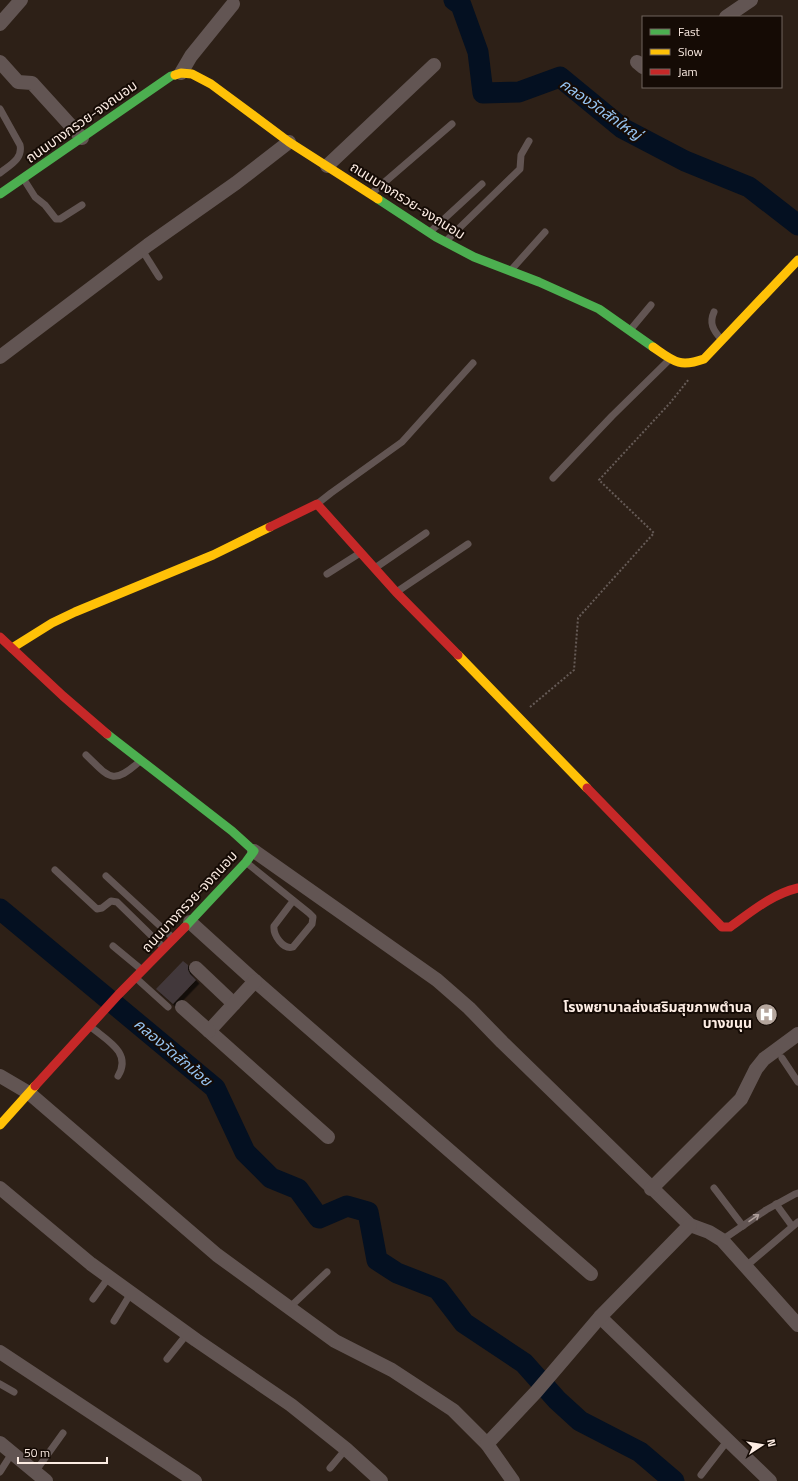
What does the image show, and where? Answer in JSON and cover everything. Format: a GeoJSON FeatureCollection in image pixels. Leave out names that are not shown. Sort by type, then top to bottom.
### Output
{"type":"FeatureCollection","features":[{"type":"Feature","properties":{"kind":"street"},"geometry":{"type":"LineString","coordinates":[[727,16],[751,0]]}},
{"type":"Feature","properties":{"kind":"street"},"geometry":{"type":"LineString","coordinates":[[0,24],[18,1]]}},
{"type":"Feature","properties":{"kind":"street"},"geometry":{"type":"LineString","coordinates":[[181,73],[191,56],[233,4]]}},
{"type":"Feature","properties":{"kind":"street"},"geometry":{"type":"LineString","coordinates":[[0,62],[18,82],[32,82],[82,138]]}},
{"type":"Feature","properties":{"kind":"street"},"geometry":{"type":"LineString","coordinates":[[327,166],[434,65]]}},
{"type":"Feature","properties":{"kind":"street","name":"ถนนบางกรวย-จงถนอม"},"geometry":{"type":"LineString","coordinates":[[0,194],[171,76],[181,73],[192,74],[212,84],[289,142],[445,242],[474,256],[586,303],[629,330],[669,360],[678,364],[693,363],[704,359],[798,260]]}},
{"type":"Feature","properties":{"kind":"street"},"geometry":{"type":"LineString","coordinates":[[0,357],[142,250],[236,184],[289,142]]}},
{"type":"Feature","properties":{"kind":"street"},"geometry":{"type":"LineString","coordinates":[[12,648],[52,623],[70,614],[207,557],[317,504],[396,592],[722,927],[730,927],[778,894],[790,889],[798,888]]}},
{"type":"Feature","properties":{"kind":"street","name":"ถนนบางกรวย-จงถนอม"},"geometry":{"type":"LineString","coordinates":[[0,638],[63,696],[139,762],[232,830],[250,856],[190,922],[118,995],[91,1027],[0,1125]]}},
{"type":"Feature","properties":{"kind":"street"},"geometry":{"type":"LineString","coordinates":[[250,856],[437,980],[469,1008],[690,1226],[709,1232],[722,1240],[798,1325]]}},
{"type":"Feature","properties":{"kind":"street"},"geometry":{"type":"LineString","coordinates":[[190,922],[255,981],[591,1274]]}},
{"type":"Feature","properties":{"kind":"street"},"geometry":{"type":"LineString","coordinates":[[196,968],[234,1004]]}},
{"type":"Feature","properties":{"kind":"street"},"geometry":{"type":"LineString","coordinates":[[209,1031],[255,981]]}},
{"type":"Feature","properties":{"kind":"street"},"geometry":{"type":"LineString","coordinates":[[182,1008],[328,1137]]}},
{"type":"Feature","properties":{"kind":"street"},"geometry":{"type":"LineString","coordinates":[[651,1189],[741,1098],[756,1069],[764,1059],[798,1034]]}},
{"type":"Feature","properties":{"kind":"street"},"geometry":{"type":"LineString","coordinates":[[0,1076],[29,1093],[217,1255],[335,1341],[392,1370],[453,1410],[487,1444],[513,1481]]}},
{"type":"Feature","properties":{"kind":"street"},"geometry":{"type":"LineString","coordinates":[[0,1188],[91,1264],[187,1334],[291,1405],[346,1449],[380,1481]]}},
{"type":"Feature","properties":{"kind":"street"},"geometry":{"type":"LineString","coordinates":[[487,1444],[536,1392],[600,1317],[690,1226]]}},
{"type":"Feature","properties":{"kind":"street"},"geometry":{"type":"LineString","coordinates":[[600,1317],[770,1481]]}},
{"type":"Feature","properties":{"kind":"street"},"geometry":{"type":"LineString","coordinates":[[0,1352],[195,1481]]}},
{"type":"Feature","properties":{"kind":"street"},"geometry":{"type":"LineString","coordinates":[[0,1444],[46,1481]]}},
{"type":"Feature","properties":{"kind":"lane"},"geometry":{"type":"LineString","coordinates":[[0,109],[20,145],[21,150],[18,158],[0,173]]}},
{"type":"Feature","properties":{"kind":"lane"},"geometry":{"type":"LineString","coordinates":[[371,194],[452,124]]}},
{"type":"Feature","properties":{"kind":"lane"},"geometry":{"type":"LineString","coordinates":[[445,242],[520,169],[522,151],[529,142]]}},
{"type":"Feature","properties":{"kind":"lane"},"geometry":{"type":"LineString","coordinates":[[23,178],[35,197],[56,219],[60,219],[82,205]]}},
{"type":"Feature","properties":{"kind":"lane"},"geometry":{"type":"LineString","coordinates":[[429,232],[482,184]]}},
{"type":"Feature","properties":{"kind":"lane"},"geometry":{"type":"LineString","coordinates":[[510,271],[545,232]]}},
{"type":"Feature","properties":{"kind":"lane"},"geometry":{"type":"LineString","coordinates":[[142,250],[159,277]]}},
{"type":"Feature","properties":{"kind":"lane"},"geometry":{"type":"LineString","coordinates":[[629,330],[651,305]]}},
{"type":"Feature","properties":{"kind":"lane"},"geometry":{"type":"LineString","coordinates":[[714,312],[712,317],[712,328],[722,340]]}},
{"type":"Feature","properties":{"kind":"lane"},"geometry":{"type":"LineString","coordinates":[[553,478],[612,416],[669,360]]}},
{"type":"Feature","properties":{"kind":"lane"},"geometry":{"type":"LineString","coordinates":[[317,504],[330,493],[402,442],[473,363]]}},
{"type":"Feature","properties":{"kind":"lane"},"geometry":{"type":"LineString","coordinates":[[375,568],[426,533]]}},
{"type":"Feature","properties":{"kind":"lane"},"geometry":{"type":"LineString","coordinates":[[396,592],[468,544]]}},
{"type":"Feature","properties":{"kind":"lane"},"geometry":{"type":"LineString","coordinates":[[326,574],[361,553]]}},
{"type":"Feature","properties":{"kind":"lane"},"geometry":{"type":"LineString","coordinates":[[86,755],[104,772],[112,777],[117,777],[128,772],[139,762]]}},
{"type":"Feature","properties":{"kind":"lane"},"geometry":{"type":"LineString","coordinates":[[250,856],[294,901],[313,917],[312,924],[293,947],[289,948],[286,947],[274,934],[274,926],[294,901]]}},
{"type":"Feature","properties":{"kind":"lane"},"geometry":{"type":"LineString","coordinates":[[55,870],[97,908],[102,908],[111,901],[117,902],[164,948]]}},
{"type":"Feature","properties":{"kind":"lane"},"geometry":{"type":"LineString","coordinates":[[106,876],[173,938]]}},
{"type":"Feature","properties":{"kind":"lane"},"geometry":{"type":"LineString","coordinates":[[113,946],[142,970]]}},
{"type":"Feature","properties":{"kind":"lane"},"geometry":{"type":"LineString","coordinates":[[136,978],[168,1007]]}},
{"type":"Feature","properties":{"kind":"lane"},"geometry":{"type":"LineString","coordinates":[[91,1027],[119,1051],[124,1063],[118,1076]]}},
{"type":"Feature","properties":{"kind":"lane"},"geometry":{"type":"LineString","coordinates":[[782,1058],[798,1082]]}},
{"type":"Feature","properties":{"kind":"lane"},"geometry":{"type":"LineString","coordinates":[[714,1188],[743,1226]]}},
{"type":"Feature","properties":{"kind":"lane"},"geometry":{"type":"LineString","coordinates":[[722,1240],[776,1204],[798,1193]]}},
{"type":"Feature","properties":{"kind":"lane"},"geometry":{"type":"LineString","coordinates":[[745,1267],[795,1224],[776,1204]]}},
{"type":"Feature","properties":{"kind":"lane"},"geometry":{"type":"LineString","coordinates":[[289,1308],[327,1272]]}},
{"type":"Feature","properties":{"kind":"lane"},"geometry":{"type":"LineString","coordinates":[[92,1299],[109,1277]]}},
{"type":"Feature","properties":{"kind":"lane"},"geometry":{"type":"LineString","coordinates":[[114,1321],[131,1292]]}},
{"type":"Feature","properties":{"kind":"lane"},"geometry":{"type":"LineString","coordinates":[[167,1359],[187,1334]]}},
{"type":"Feature","properties":{"kind":"lane"},"geometry":{"type":"LineString","coordinates":[[0,1384],[14,1392]]}},
{"type":"Feature","properties":{"kind":"lane"},"geometry":{"type":"LineString","coordinates":[[34,1472],[63,1433]]}},
{"type":"Feature","properties":{"kind":"lane"},"geometry":{"type":"LineString","coordinates":[[701,1475],[728,1440]]}},
{"type":"Feature","properties":{"kind":"lane"},"geometry":{"type":"LineString","coordinates":[[330,1468],[346,1449]]}},
{"type":"Feature","properties":{"kind":"lane"},"geometry":{"type":"LineString","coordinates":[[0,1472],[12,1453]]}},
{"type":"Feature","properties":{"kind":"path"},"geometry":{"type":"LineString","coordinates":[[518,718],[574,670],[578,618],[654,533],[598,480],[670,403],[692,376]]}},
{"type":"Feature","properties":{"kind":"building"},"geometry":{"type":"Polygon","coordinates":[[[183,961],[188,965],[190,974],[196,980],[173,1004],[156,989],[183,961]]]}},
{"type":"Feature","properties":{"kind":"waterway","name":"คลองวัดสักใหญ่"},"geometry":{"type":"LineString","coordinates":[[454,0],[461,5],[478,52],[483,93],[519,92],[560,77],[622,128],[685,161],[749,187],[798,225]]}},
{"type":"Feature","properties":{"kind":"waterway","name":"คลองวัดสักน้อย"},"geometry":{"type":"LineString","coordinates":[[0,909],[215,1088],[245,1152],[271,1178],[298,1189],[319,1218],[347,1206],[368,1212],[377,1260],[397,1273],[438,1289],[464,1323],[524,1363],[557,1400],[580,1421],[640,1452],[674,1481]]}},
{"type":"Feature","properties":{"kind":"traffic: fast"},"geometry":{"type":"LineString","coordinates":[[0,194],[171,76],[175,75]]}},
{"type":"Feature","properties":{"kind":"traffic: fast"},"geometry":{"type":"LineString","coordinates":[[378,199],[436,237],[474,257],[539,282],[599,309],[653,347]]}},
{"type":"Feature","properties":{"kind":"traffic: fast"},"geometry":{"type":"LineString","coordinates":[[107,734],[232,831],[254,851],[246,862],[185,927]]}},
{"type":"Feature","properties":{"kind":"traffic: slow"},"geometry":{"type":"LineString","coordinates":[[175,75],[181,73],[192,74],[211,84],[289,142],[378,199]]}},
{"type":"Feature","properties":{"kind":"traffic: slow"},"geometry":{"type":"LineString","coordinates":[[653,347],[677,362],[688,363],[704,359],[798,260]]}},
{"type":"Feature","properties":{"kind":"traffic: slow"},"geometry":{"type":"LineString","coordinates":[[12,648],[52,623],[75,612],[213,555],[270,527]]}},
{"type":"Feature","properties":{"kind":"traffic: slow"},"geometry":{"type":"LineString","coordinates":[[458,655],[587,788]]}},
{"type":"Feature","properties":{"kind":"traffic: slow"},"geometry":{"type":"LineString","coordinates":[[0,1125],[35,1086]]}},
{"type":"Feature","properties":{"kind":"traffic: jam"},"geometry":{"type":"LineString","coordinates":[[270,527],[317,504],[396,592],[458,655]]}},
{"type":"Feature","properties":{"kind":"traffic: jam"},"geometry":{"type":"LineString","coordinates":[[0,637],[63,696],[107,734]]}},
{"type":"Feature","properties":{"kind":"traffic: jam"},"geometry":{"type":"LineString","coordinates":[[587,788],[722,927],[730,927],[771,899],[798,888]]}},
{"type":"Feature","properties":{"kind":"traffic: jam"},"geometry":{"type":"LineString","coordinates":[[35,1086],[118,995],[185,927]]}},
{"type":"Feature","properties":{"kind":"place","name":"โรงพยาบาลส่งเสริมสุขภาพตำบล บางขนุน"},"geometry":{"type":"Point","coordinates":[767,1014]}}]}
